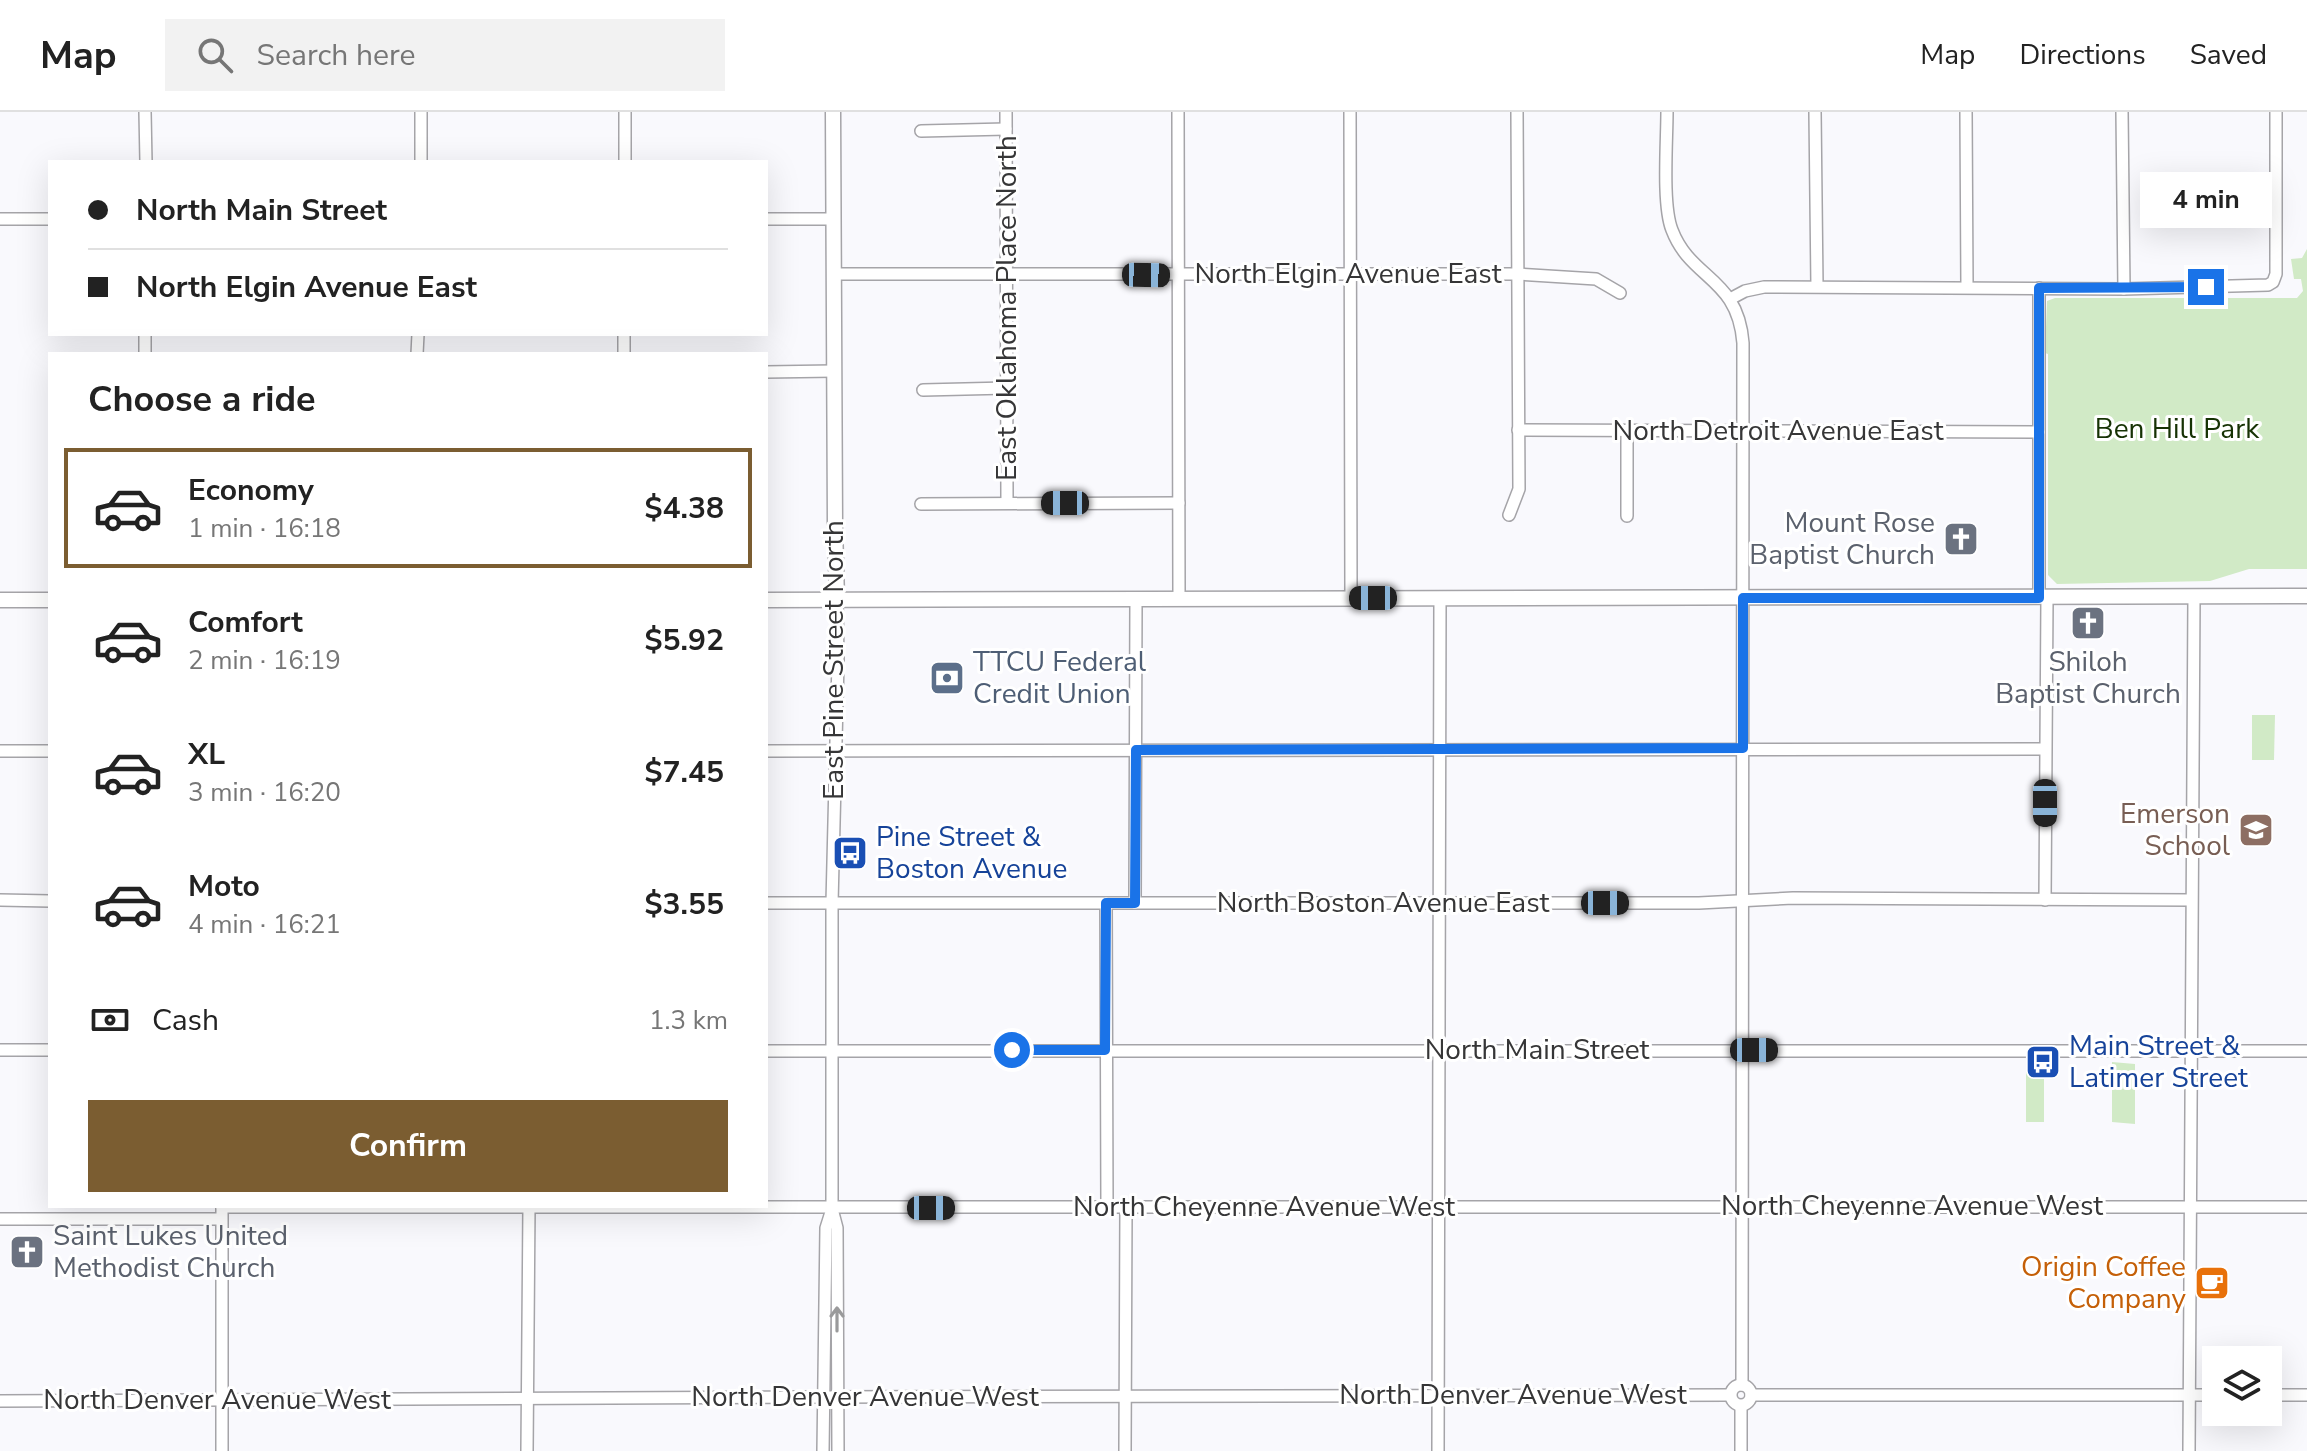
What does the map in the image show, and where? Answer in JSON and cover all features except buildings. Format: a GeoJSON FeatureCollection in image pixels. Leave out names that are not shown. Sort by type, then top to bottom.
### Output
{"type":"FeatureCollection","features":[{"type":"Feature","properties":{"kind":"main road","name":"East Pine Street North"},"geometry":{"type":"LineString","coordinates":[[833,112],[837,600]]}},
{"type":"Feature","properties":{"kind":"main road"},"geometry":{"type":"LineString","coordinates":[[768,600],[2307,596]]}},
{"type":"Feature","properties":{"kind":"main road"},"geometry":{"type":"LineString","coordinates":[[0,600],[48,600]]}},
{"type":"Feature","properties":{"kind":"street"},"geometry":{"type":"LineString","coordinates":[[145,112],[146,160]]}},
{"type":"Feature","properties":{"kind":"street"},"geometry":{"type":"LineString","coordinates":[[421,112],[421,160]]}},
{"type":"Feature","properties":{"kind":"street"},"geometry":{"type":"LineString","coordinates":[[625,112],[625,160]]}},
{"type":"Feature","properties":{"kind":"street","name":"East Oklahoma Place North"},"geometry":{"type":"LineString","coordinates":[[1006,112],[1007,503]]}},
{"type":"Feature","properties":{"kind":"street"},"geometry":{"type":"LineString","coordinates":[[1178,112],[1179,598]]}},
{"type":"Feature","properties":{"kind":"street"},"geometry":{"type":"LineString","coordinates":[[1350,112],[1351,598]]}},
{"type":"Feature","properties":{"kind":"street"},"geometry":{"type":"LineString","coordinates":[[1509,515],[1519,489],[1517,112]]}},
{"type":"Feature","properties":{"kind":"street"},"geometry":{"type":"LineString","coordinates":[[1667,112],[1667,203],[1671,229],[1686,255],[1723,288],[1741,321],[1743,332],[1742,1385]]}},
{"type":"Feature","properties":{"kind":"street"},"geometry":{"type":"LineString","coordinates":[[1815,112],[1817,286]]}},
{"type":"Feature","properties":{"kind":"street"},"geometry":{"type":"LineString","coordinates":[[1966,112],[1967,287]]}},
{"type":"Feature","properties":{"kind":"street"},"geometry":{"type":"LineString","coordinates":[[2122,112],[2124,289]]}},
{"type":"Feature","properties":{"kind":"street"},"geometry":{"type":"LineString","coordinates":[[1730,299],[1745,291],[1764,287],[2124,289],[2261,286],[2273,282],[2276,274],[2276,112]]}},
{"type":"Feature","properties":{"kind":"street"},"geometry":{"type":"LineString","coordinates":[[921,131],[1006,129]]}},
{"type":"Feature","properties":{"kind":"street"},"geometry":{"type":"LineString","coordinates":[[0,219],[48,219]]}},
{"type":"Feature","properties":{"kind":"street"},"geometry":{"type":"LineString","coordinates":[[768,219],[833,219]]}},
{"type":"Feature","properties":{"kind":"street","name":"North Elgin Avenue East"},"geometry":{"type":"LineString","coordinates":[[833,274],[1517,274],[1596,279],[1620,293]]}},
{"type":"Feature","properties":{"kind":"street"},"geometry":{"type":"LineString","coordinates":[[2039,288],[2045,900]]}},
{"type":"Feature","properties":{"kind":"street"},"geometry":{"type":"LineString","coordinates":[[768,372],[834,371]]}},
{"type":"Feature","properties":{"kind":"street"},"geometry":{"type":"LineString","coordinates":[[923,390],[1007,388]]}},
{"type":"Feature","properties":{"kind":"street","name":"North Detroit Avenue East"},"geometry":{"type":"LineString","coordinates":[[1518,430],[2039,432]]}},
{"type":"Feature","properties":{"kind":"street"},"geometry":{"type":"LineString","coordinates":[[1627,431],[1627,516]]}},
{"type":"Feature","properties":{"kind":"street"},"geometry":{"type":"LineString","coordinates":[[921,504],[1179,503]]}},
{"type":"Feature","properties":{"kind":"street"},"geometry":{"type":"LineString","coordinates":[[2189,1451],[2194,596]]}},
{"type":"Feature","properties":{"kind":"street"},"geometry":{"type":"LineString","coordinates":[[1135,903],[1136,598]]}},
{"type":"Feature","properties":{"kind":"street"},"geometry":{"type":"LineString","coordinates":[[1438,1451],[1440,598]]}},
{"type":"Feature","properties":{"kind":"street","name":"East Pine Street North"},"geometry":{"type":"LineString","coordinates":[[837,600],[832,903],[832,1209],[837,1228],[838,1451]]}},
{"type":"Feature","properties":{"kind":"street"},"geometry":{"type":"LineString","coordinates":[[768,751],[2045,749]]}},
{"type":"Feature","properties":{"kind":"street"},"geometry":{"type":"LineString","coordinates":[[0,751],[48,751]]}},
{"type":"Feature","properties":{"kind":"street","name":"North Boston Avenue East"},"geometry":{"type":"LineString","coordinates":[[768,903],[1699,903],[1793,898],[2191,900]]}},
{"type":"Feature","properties":{"kind":"street"},"geometry":{"type":"LineString","coordinates":[[0,900],[48,901]]}},
{"type":"Feature","properties":{"kind":"street"},"geometry":{"type":"LineString","coordinates":[[1106,903],[1107,1207]]}},
{"type":"Feature","properties":{"kind":"street"},"geometry":{"type":"LineString","coordinates":[[0,1050],[48,1050]]}},
{"type":"Feature","properties":{"kind":"street","name":"North Main Street"},"geometry":{"type":"LineString","coordinates":[[768,1051],[2307,1051]]}},
{"type":"Feature","properties":{"kind":"street"},"geometry":{"type":"LineString","coordinates":[[1125,1451],[1126,1207]]}},
{"type":"Feature","properties":{"kind":"street","name":"North Cheyenne Avenue West"},"geometry":{"type":"LineString","coordinates":[[680,1208],[2307,1207]]}},
{"type":"Feature","properties":{"kind":"street","name":"North Cheyenne Avenue West"},"geometry":{"type":"LineString","coordinates":[[0,1219],[222,1211],[452,1208]]}},
{"type":"Feature","properties":{"kind":"street"},"geometry":{"type":"LineString","coordinates":[[527,1451],[529,1208]]}},
{"type":"Feature","properties":{"kind":"street","name":"East Pine Street North"},"geometry":{"type":"LineString","coordinates":[[823,1451],[826,1228],[832,1209]]}},
{"type":"Feature","properties":{"kind":"street"},"geometry":{"type":"LineString","coordinates":[[222,1211],[222,1451]]}},
{"type":"Feature","properties":{"kind":"street"},"geometry":{"type":"LineString","coordinates":[[1742,1385],[1748,1388],[1751,1395],[1748,1403],[1741,1406],[1733,1402],[1730,1395],[1735,1386],[1742,1385]]}},
{"type":"Feature","properties":{"kind":"street","name":"North Denver Avenue West"},"geometry":{"type":"LineString","coordinates":[[0,1401],[1730,1395]]}},
{"type":"Feature","properties":{"kind":"street"},"geometry":{"type":"LineString","coordinates":[[1751,1395],[2202,1395]]}},
{"type":"Feature","properties":{"kind":"street"},"geometry":{"type":"LineString","coordinates":[[2282,1395],[2307,1395]]}},
{"type":"Feature","properties":{"kind":"street"},"geometry":{"type":"LineString","coordinates":[[1741,1406],[1741,1451]]}},
{"type":"Feature","properties":{"kind":"green space","name":"Ben Hill Park"},"geometry":{"type":"Polygon","coordinates":[[[2307,249],[2307,569],[2249,569],[2210,581],[2057,584],[2048,575],[2047,301],[2055,298],[2297,298],[2303,291],[2301,279],[2294,279],[2291,259],[2302,258],[2307,249]]]}},
{"type":"Feature","properties":{"kind":"green space"},"geometry":{"type":"Polygon","coordinates":[[[2252,715],[2275,715],[2274,760],[2252,760],[2252,715]]]}},
{"type":"Feature","properties":{"kind":"green space"},"geometry":{"type":"Polygon","coordinates":[[[2112,1062],[2135,1064],[2135,1124],[2112,1122],[2112,1062]]]}},
{"type":"Feature","properties":{"kind":"green space"},"geometry":{"type":"Polygon","coordinates":[[[2026,1063],[2044,1063],[2044,1122],[2026,1122],[2026,1063]]]}},
{"type":"Feature","properties":{"kind":"place","name":"Mount Rose Baptist Church"},"geometry":{"type":"Point","coordinates":[1961,539]}},
{"type":"Feature","properties":{"kind":"place","name":"Shiloh Baptist Church"},"geometry":{"type":"Point","coordinates":[2088,623]}},
{"type":"Feature","properties":{"kind":"place","name":"TTCU Federal Credit Union"},"geometry":{"type":"Point","coordinates":[947,678]}},
{"type":"Feature","properties":{"kind":"place","name":"Emerson School"},"geometry":{"type":"Point","coordinates":[2256,830]}},
{"type":"Feature","properties":{"kind":"place","name":"Pine Street & Boston Avenue"},"geometry":{"type":"Point","coordinates":[850,853]}},
{"type":"Feature","properties":{"kind":"place","name":"Main Street & Latimer Street"},"geometry":{"type":"Point","coordinates":[2043,1062]}},
{"type":"Feature","properties":{"kind":"place","name":"Saint Lukes United Methodist Church"},"geometry":{"type":"Point","coordinates":[27,1252]}},
{"type":"Feature","properties":{"kind":"place","name":"Origin Coffee Company"},"geometry":{"type":"Point","coordinates":[2212,1283]}},
{"type":"Feature","properties":{"kind":"route"},"geometry":{"type":"LineString","coordinates":[[1012,1050],[1105,1050],[1106,903],[1135,903],[1136,750],[1743,748],[1743,598],[2039,598],[2039,288],[2206,287]]}}]}
